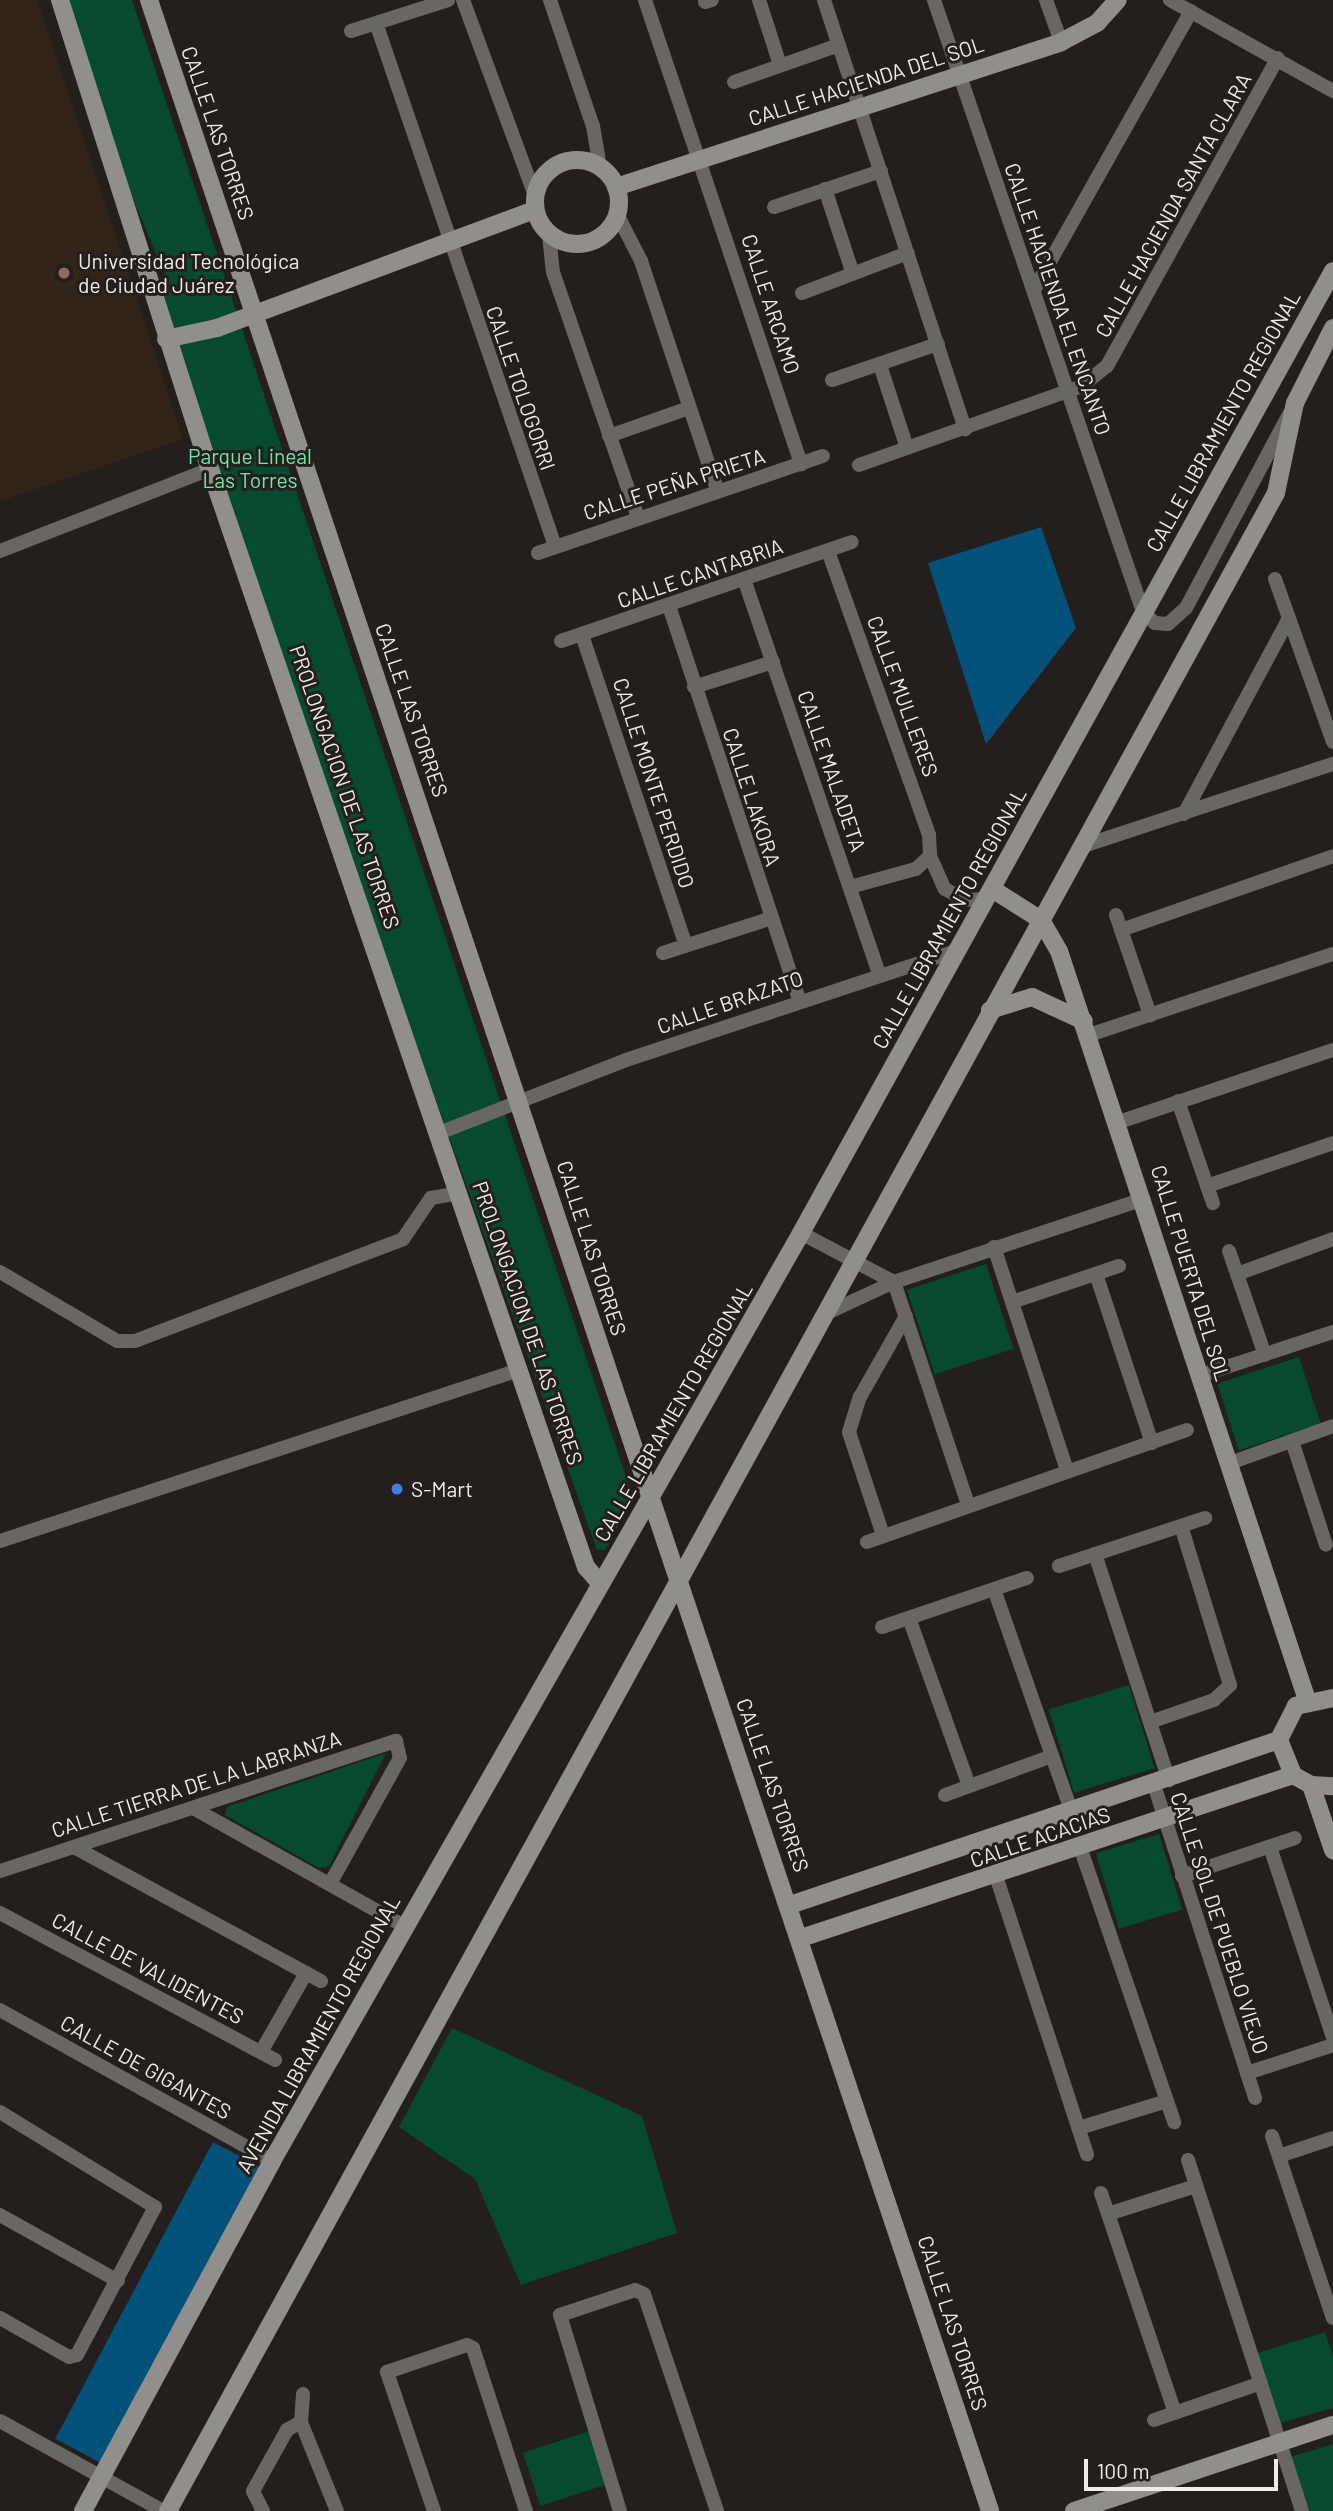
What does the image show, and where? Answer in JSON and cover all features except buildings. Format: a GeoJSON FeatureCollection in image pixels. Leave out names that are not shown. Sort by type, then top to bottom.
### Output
{"type":"FeatureCollection","features":[{"type":"Feature","properties":{"kind":"street","name":"PROLONGACION DE LAS TORRES"},"geometry":{"type":"LineString","coordinates":[[60,0],[166,339],[210,469],[586,1567],[600,1583]]}},
{"type":"Feature","properties":{"kind":"street","name":"CALLE LAS TORRES"},"geometry":{"type":"LineString","coordinates":[[149,0],[790,1905],[990,2511]]}},
{"type":"Feature","properties":{"kind":"street"},"geometry":{"type":"LineString","coordinates":[[351,31],[449,0]]}},
{"type":"Feature","properties":{"kind":"street"},"geometry":{"type":"LineString","coordinates":[[463,0],[535,203],[549,235],[553,272],[638,518]]}},
{"type":"Feature","properties":{"kind":"street"},"geometry":{"type":"LineString","coordinates":[[550,0],[593,126],[600,167],[616,187],[617,214],[641,261],[718,492]]}},
{"type":"Feature","properties":{"kind":"street","name":"CALLE ARCAMO"},"geometry":{"type":"LineString","coordinates":[[645,0],[700,157],[801,464]]}},
{"type":"Feature","properties":{"kind":"street"},"geometry":{"type":"LineString","coordinates":[[759,0],[779,65]]}},
{"type":"Feature","properties":{"kind":"street"},"geometry":{"type":"LineString","coordinates":[[824,0],[965,429]]}},
{"type":"Feature","properties":{"kind":"street","name":"CALLE HACIENDA EL ENCANTO"},"geometry":{"type":"LineString","coordinates":[[934,0],[1143,612]]}},
{"type":"Feature","properties":{"kind":"street"},"geometry":{"type":"LineString","coordinates":[[1046,0],[1061,42]]}},
{"type":"Feature","properties":{"kind":"street","name":"CALLE HACIENDA DEL SOL"},"geometry":{"type":"LineString","coordinates":[[616,187],[700,157],[1061,42],[1097,23],[1118,0]]}},
{"type":"Feature","properties":{"kind":"street"},"geometry":{"type":"LineString","coordinates":[[1170,0],[1333,91]]}},
{"type":"Feature","properties":{"kind":"street"},"geometry":{"type":"LineString","coordinates":[[1034,290],[1191,11]]}},
{"type":"Feature","properties":{"kind":"street","name":"CALLE TOLOGORRI"},"geometry":{"type":"LineString","coordinates":[[376,23],[447,244],[555,546]]}},
{"type":"Feature","properties":{"kind":"street"},"geometry":{"type":"LineString","coordinates":[[734,82],[839,45]]}},
{"type":"Feature","properties":{"kind":"street","name":"CALLE HACIENDA SANTA CLARA"},"geometry":{"type":"LineString","coordinates":[[859,465],[965,429],[1095,378],[1118,351],[1278,58]]}},
{"type":"Feature","properties":{"kind":"street"},"geometry":{"type":"LineString","coordinates":[[166,339],[254,313],[447,244],[535,203],[560,163],[600,167]]}},
{"type":"Feature","properties":{"kind":"street"},"geometry":{"type":"LineString","coordinates":[[774,207],[881,170]]}},
{"type":"Feature","properties":{"kind":"street"},"geometry":{"type":"LineString","coordinates":[[825,190],[853,274]]}},
{"type":"Feature","properties":{"kind":"street"},"geometry":{"type":"LineString","coordinates":[[549,235],[590,243],[617,214]]}},
{"type":"Feature","properties":{"kind":"street"},"geometry":{"type":"LineString","coordinates":[[802,293],[908,253]]}},
{"type":"Feature","properties":{"kind":"street","name":"CALLE LIBRAMIENTO REGIONAL"},"geometry":{"type":"LineString","coordinates":[[600,1583],[801,1233],[1333,271]]}},
{"type":"Feature","properties":{"kind":"street"},"geometry":{"type":"LineString","coordinates":[[1143,612],[1168,624],[1186,608],[1333,328]]}},
{"type":"Feature","properties":{"kind":"street"},"geometry":{"type":"LineString","coordinates":[[832,380],[938,344]]}},
{"type":"Feature","properties":{"kind":"street"},"geometry":{"type":"LineString","coordinates":[[880,365],[907,448]]}},
{"type":"Feature","properties":{"kind":"street"},"geometry":{"type":"LineString","coordinates":[[0,2421],[166,2511],[680,1583],[990,1010],[1276,493],[1295,403]]}},
{"type":"Feature","properties":{"kind":"street"},"geometry":{"type":"LineString","coordinates":[[609,436],[689,408]]}},
{"type":"Feature","properties":{"kind":"street","name":"CALLE PEÑA PRIETA"},"geometry":{"type":"LineString","coordinates":[[538,553],[823,456]]}},
{"type":"Feature","properties":{"kind":"street"},"geometry":{"type":"LineString","coordinates":[[0,551],[210,469]]}},
{"type":"Feature","properties":{"kind":"street","name":"CALLE CANTABRIA"},"geometry":{"type":"LineString","coordinates":[[561,641],[745,582],[852,542]]}},
{"type":"Feature","properties":{"kind":"street","name":"CALLE MULLERES"},"geometry":{"type":"LineString","coordinates":[[828,551],[929,835],[930,856],[945,889],[965,900],[989,894]]}},
{"type":"Feature","properties":{"kind":"street"},"geometry":{"type":"LineString","coordinates":[[1275,579],[1333,742]]}},
{"type":"Feature","properties":{"kind":"street","name":"CALLE MALADETA"},"geometry":{"type":"LineString","coordinates":[[745,582],[879,974]]}},
{"type":"Feature","properties":{"kind":"street","name":"CALLE LAKORA"},"geometry":{"type":"LineString","coordinates":[[669,606],[769,919],[799,1000]]}},
{"type":"Feature","properties":{"kind":"street"},"geometry":{"type":"LineString","coordinates":[[1184,814],[1289,618]]}},
{"type":"Feature","properties":{"kind":"street","name":"CALLE MONTE PERDIDO"},"geometry":{"type":"LineString","coordinates":[[582,635],[686,945]]}},
{"type":"Feature","properties":{"kind":"street"},"geometry":{"type":"LineString","coordinates":[[695,687],[773,662]]}},
{"type":"Feature","properties":{"kind":"street"},"geometry":{"type":"LineString","coordinates":[[1083,846],[1333,764]]}},
{"type":"Feature","properties":{"kind":"street"},"geometry":{"type":"LineString","coordinates":[[850,887],[916,869],[930,856]]}},
{"type":"Feature","properties":{"kind":"street"},"geometry":{"type":"LineString","coordinates":[[1121,930],[1333,856]]}},
{"type":"Feature","properties":{"kind":"street"},"geometry":{"type":"LineString","coordinates":[[989,894],[1041,920]]}},
{"type":"Feature","properties":{"kind":"street"},"geometry":{"type":"LineString","coordinates":[[1116,915],[1150,1015]]}},
{"type":"Feature","properties":{"kind":"street"},"geometry":{"type":"LineString","coordinates":[[663,953],[769,919]]}},
{"type":"Feature","properties":{"kind":"street","name":"CALLE PUERTA DEL SOL"},"geometry":{"type":"LineString","coordinates":[[1041,920],[1086,1028],[1119,1122],[1227,1464],[1307,1700]]}},
{"type":"Feature","properties":{"kind":"street","name":"CALLE BRAZATO"},"geometry":{"type":"LineString","coordinates":[[439,1133],[519,1099],[799,1000],[958,950]]}},
{"type":"Feature","properties":{"kind":"street"},"geometry":{"type":"LineString","coordinates":[[990,1010],[1032,997],[1086,1028],[1150,1015],[1333,954]]}},
{"type":"Feature","properties":{"kind":"street"},"geometry":{"type":"LineString","coordinates":[[1119,1122],[1333,1050]]}},
{"type":"Feature","properties":{"kind":"street"},"geometry":{"type":"LineString","coordinates":[[1178,1101],[1213,1203]]}},
{"type":"Feature","properties":{"kind":"street"},"geometry":{"type":"LineString","coordinates":[[1207,1186],[1333,1143]]}},
{"type":"Feature","properties":{"kind":"street"},"geometry":{"type":"LineString","coordinates":[[0,1272],[117,1341],[135,1341],[403,1238],[431,1198],[459,1192]]}},
{"type":"Feature","properties":{"kind":"street"},"geometry":{"type":"LineString","coordinates":[[825,1314],[894,1282],[1144,1199]]}},
{"type":"Feature","properties":{"kind":"street"},"geometry":{"type":"LineString","coordinates":[[801,1233],[894,1282],[968,1505]]}},
{"type":"Feature","properties":{"kind":"street"},"geometry":{"type":"LineString","coordinates":[[1237,1273],[1333,1239]]}},
{"type":"Feature","properties":{"kind":"street"},"geometry":{"type":"LineString","coordinates":[[994,1247],[1067,1471]]}},
{"type":"Feature","properties":{"kind":"street"},"geometry":{"type":"LineString","coordinates":[[1229,1251],[1265,1355]]}},
{"type":"Feature","properties":{"kind":"street"},"geometry":{"type":"LineString","coordinates":[[1012,1302],[1119,1266]]}},
{"type":"Feature","properties":{"kind":"street"},"geometry":{"type":"LineString","coordinates":[[1097,1273],[1152,1443]]}},
{"type":"Feature","properties":{"kind":"street"},"geometry":{"type":"LineString","coordinates":[[883,1535],[851,1443],[850,1422],[906,1316]]}},
{"type":"Feature","properties":{"kind":"street"},"geometry":{"type":"LineString","coordinates":[[1199,1377],[1333,1332]]}},
{"type":"Feature","properties":{"kind":"street"},"geometry":{"type":"LineString","coordinates":[[0,1541],[519,1370]]}},
{"type":"Feature","properties":{"kind":"street"},"geometry":{"type":"LineString","coordinates":[[1227,1464],[1333,1426]]}},
{"type":"Feature","properties":{"kind":"street"},"geometry":{"type":"LineString","coordinates":[[867,1542],[1187,1430]]}},
{"type":"Feature","properties":{"kind":"street"},"geometry":{"type":"LineString","coordinates":[[1292,1441],[1326,1521],[1326,1545]]}},
{"type":"Feature","properties":{"kind":"street"},"geometry":{"type":"LineString","coordinates":[[1059,1566],[1205,1518]]}},
{"type":"Feature","properties":{"kind":"street"},"geometry":{"type":"LineString","coordinates":[[1150,1723],[1214,1700],[1230,1685],[1181,1526]]}},
{"type":"Feature","properties":{"kind":"street","name":"CALLE SOL DE PUEBLO VIEJO"},"geometry":{"type":"LineString","coordinates":[[1095,1555],[1150,1723],[1161,1783],[1163,1819],[1255,2098]]}},
{"type":"Feature","properties":{"kind":"street"},"geometry":{"type":"LineString","coordinates":[[882,1628],[1027,1578]]}},
{"type":"Feature","properties":{"kind":"street","name":"AVENIDA LIBRAMIENTO REGIONAL"},"geometry":{"type":"LineString","coordinates":[[83,2511],[272,2161],[600,1583]]}},
{"type":"Feature","properties":{"kind":"street"},"geometry":{"type":"LineString","coordinates":[[994,1589],[1072,1813]]}},
{"type":"Feature","properties":{"kind":"street"},"geometry":{"type":"LineString","coordinates":[[909,1618],[969,1786]]}},
{"type":"Feature","properties":{"kind":"street"},"geometry":{"type":"LineString","coordinates":[[1333,1698],[1307,1700],[1287,1716],[1279,1740],[1293,1775],[1311,1785],[1333,1786]]}},
{"type":"Feature","properties":{"kind":"street","name":"CALLE ACACIAS"},"geometry":{"type":"LineString","coordinates":[[790,1905],[1161,1783],[1279,1740]]}},
{"type":"Feature","properties":{"kind":"street","name":"CALLE TIERRA DE LA LABRANZA"},"geometry":{"type":"LineString","coordinates":[[0,1871],[392,1741],[402,1747],[330,1884]]}},
{"type":"Feature","properties":{"kind":"street"},"geometry":{"type":"LineString","coordinates":[[945,1794],[1052,1756]]}},
{"type":"Feature","properties":{"kind":"street","name":"CALLE ACACIAS"},"geometry":{"type":"LineString","coordinates":[[801,1938],[996,1876],[1293,1775]]}},
{"type":"Feature","properties":{"kind":"street"},"geometry":{"type":"LineString","coordinates":[[1311,1785],[1333,1850]]}},
{"type":"Feature","properties":{"kind":"street"},"geometry":{"type":"LineString","coordinates":[[194,1808],[404,1926]]}},
{"type":"Feature","properties":{"kind":"street"},"geometry":{"type":"LineString","coordinates":[[1182,1876],[1295,1839]]}},
{"type":"Feature","properties":{"kind":"street"},"geometry":{"type":"LineString","coordinates":[[74,1847],[321,1981]]}},
{"type":"Feature","properties":{"kind":"street"},"geometry":{"type":"LineString","coordinates":[[1080,1847],[1174,2122]]}},
{"type":"Feature","properties":{"kind":"street"},"geometry":{"type":"LineString","coordinates":[[1270,1847],[1333,2037]]}},
{"type":"Feature","properties":{"kind":"street"},"geometry":{"type":"LineString","coordinates":[[996,1876],[1087,2155]]}},
{"type":"Feature","properties":{"kind":"street","name":"CALLE DE VALIDENTES"},"geometry":{"type":"LineString","coordinates":[[0,1913],[275,2060]]}},
{"type":"Feature","properties":{"kind":"street"},"geometry":{"type":"LineString","coordinates":[[261,2052],[306,1973]]}},
{"type":"Feature","properties":{"kind":"street","name":"CALLE DE GIGANTES"},"geometry":{"type":"LineString","coordinates":[[0,2010],[272,2161]]}},
{"type":"Feature","properties":{"kind":"street","name":"CALLE SOL DE PUEBLO VIEJO"},"geometry":{"type":"LineString","coordinates":[[1247,2073],[1333,2046]]}},
{"type":"Feature","properties":{"kind":"street"},"geometry":{"type":"LineString","coordinates":[[1079,2128],[1167,2101]]}},
{"type":"Feature","properties":{"kind":"street"},"geometry":{"type":"LineString","coordinates":[[0,2112],[149,2197],[155,2210],[77,2355],[69,2357],[0,2318]]}},
{"type":"Feature","properties":{"kind":"street"},"geometry":{"type":"LineString","coordinates":[[1272,2137],[1329,2295],[1333,2318]]}},
{"type":"Feature","properties":{"kind":"street"},"geometry":{"type":"LineString","coordinates":[[1279,2156],[1333,2138]]}},
{"type":"Feature","properties":{"kind":"street"},"geometry":{"type":"LineString","coordinates":[[1188,2160],[1280,2443],[1297,2510]]}},
{"type":"Feature","properties":{"kind":"street"},"geometry":{"type":"LineString","coordinates":[[1108,2214],[1196,2186]]}},
{"type":"Feature","properties":{"kind":"street"},"geometry":{"type":"LineString","coordinates":[[1101,2193],[1175,2413]]}},
{"type":"Feature","properties":{"kind":"street"},"geometry":{"type":"LineString","coordinates":[[0,2215],[118,2281]]}},
{"type":"Feature","properties":{"kind":"street"},"geometry":{"type":"LineString","coordinates":[[620,2511],[560,2315],[635,2290],[644,2294],[717,2511]]}},
{"type":"Feature","properties":{"kind":"street"},"geometry":{"type":"LineString","coordinates":[[434,2511],[387,2372],[467,2345],[473,2348],[526,2511]]}},
{"type":"Feature","properties":{"kind":"street"},"geometry":{"type":"LineString","coordinates":[[1154,2420],[1261,2383]]}},
{"type":"Feature","properties":{"kind":"street"},"geometry":{"type":"LineString","coordinates":[[303,2394],[301,2423],[337,2511]]}},
{"type":"Feature","properties":{"kind":"street"},"geometry":{"type":"LineString","coordinates":[[263,2511],[253,2491],[287,2430],[301,2423]]}},
{"type":"Feature","properties":{"kind":"street"},"geometry":{"type":"LineString","coordinates":[[1073,2511],[1333,2426]]}},
{"type":"Feature","properties":{"kind":"shaded area","name":"Universidad Tecnológica de Ciudad Juárez"},"geometry":{"type":"Polygon","coordinates":[[[0,0],[37,0],[183,439],[0,501],[0,0]]]}},
{"type":"Feature","properties":{"kind":"green space","name":"Parque Lineal Las Torres"},"geometry":{"type":"Polygon","coordinates":[[[69,0],[132,0],[633,1498],[605,1550],[597,1550],[210,469],[159,291],[169,285],[125,179],[69,0]]]}},
{"type":"Feature","properties":{"kind":"green space"},"geometry":{"type":"Polygon","coordinates":[[[986,1264],[1014,1349],[935,1374],[907,1290],[986,1264]]]}},
{"type":"Feature","properties":{"kind":"green space"},"geometry":{"type":"Polygon","coordinates":[[[1299,1357],[1321,1424],[1239,1450],[1217,1384],[1299,1357]]]}},
{"type":"Feature","properties":{"kind":"green space"},"geometry":{"type":"Polygon","coordinates":[[[1129,1685],[1154,1768],[1074,1793],[1049,1710],[1129,1685]]]}},
{"type":"Feature","properties":{"kind":"green space"},"geometry":{"type":"Polygon","coordinates":[[[386,1753],[329,1866],[319,1868],[225,1815],[227,1807],[386,1753]]]}},
{"type":"Feature","properties":{"kind":"green space"},"geometry":{"type":"Polygon","coordinates":[[[1159,1834],[1182,1910],[1119,1929],[1096,1853],[1159,1834]]]}},
{"type":"Feature","properties":{"kind":"green space"},"geometry":{"type":"Polygon","coordinates":[[[452,2028],[642,2116],[677,2233],[521,2285],[475,2179],[399,2127],[452,2028]]]}},
{"type":"Feature","properties":{"kind":"green space"},"geometry":{"type":"Polygon","coordinates":[[[1325,2332],[1333,2356],[1333,2408],[1280,2423],[1258,2353],[1325,2332]]]}},
{"type":"Feature","properties":{"kind":"green space"},"geometry":{"type":"Polygon","coordinates":[[[599,2428],[616,2481],[540,2506],[523,2453],[599,2428]]]}},
{"type":"Feature","properties":{"kind":"green space"},"geometry":{"type":"Polygon","coordinates":[[[1333,2444],[1333,2511],[1310,2511],[1290,2457],[1333,2444]]]}},
{"type":"Feature","properties":{"kind":"water"},"geometry":{"type":"Polygon","coordinates":[[[1041,527],[1076,628],[986,744],[928,563],[1041,527]]]}},
{"type":"Feature","properties":{"kind":"water"},"geometry":{"type":"Polygon","coordinates":[[[213,2142],[259,2166],[101,2463],[55,2439],[213,2142]]]}},
{"type":"Feature","properties":{"kind":"place","name":"Universidad Tecnológica de Ciudad Juárez"},"geometry":{"type":"Point","coordinates":[64,273]}},
{"type":"Feature","properties":{"kind":"place","name":"S-Mart"},"geometry":{"type":"Point","coordinates":[397,1489]}}]}
